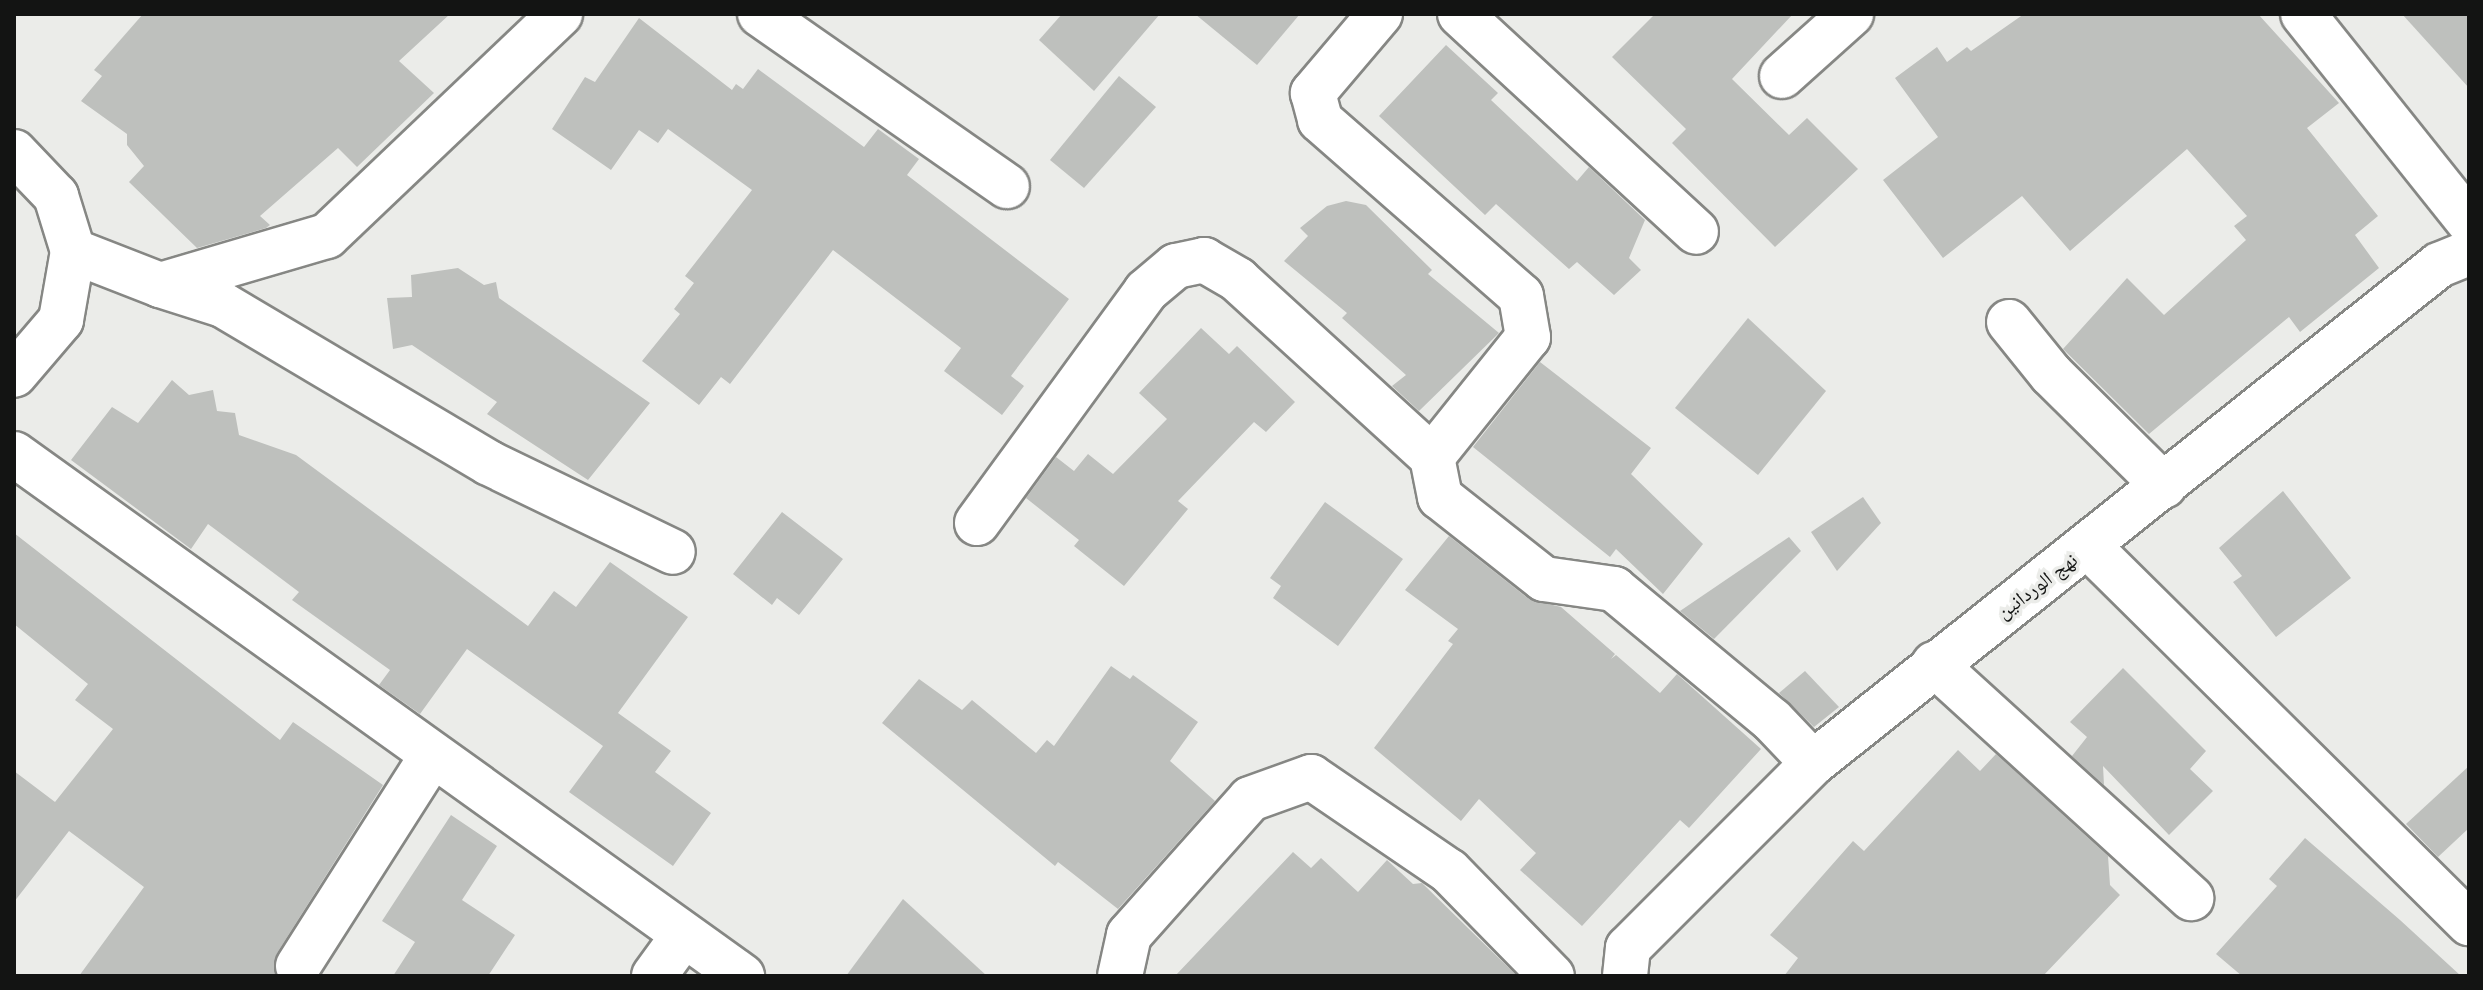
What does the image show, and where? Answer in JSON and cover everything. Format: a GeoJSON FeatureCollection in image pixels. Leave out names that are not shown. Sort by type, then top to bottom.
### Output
{"type":"FeatureCollection","features":[{"type":"Feature","properties":{"kind":"street"},"geometry":{"type":"LineString","coordinates":[[160,285],[327,236],[560,14]]}},
{"type":"Feature","properties":{"kind":"street"},"geometry":{"type":"LineString","coordinates":[[760,14],[1007,186]]}},
{"type":"Feature","properties":{"kind":"street"},"geometry":{"type":"LineString","coordinates":[[1380,14],[1313,93],[1320,120],[1521,296],[1528,337],[1432,457]]}},
{"type":"Feature","properties":{"kind":"street"},"geometry":{"type":"LineString","coordinates":[[1460,14],[1696,232]]}},
{"type":"Feature","properties":{"kind":"street"},"geometry":{"type":"LineString","coordinates":[[1782,76],[1851,14]]}},
{"type":"Feature","properties":{"kind":"street"},"geometry":{"type":"LineString","coordinates":[[2303,14],[2469,222]]}},
{"type":"Feature","properties":{"kind":"street"},"geometry":{"type":"LineString","coordinates":[[14,152],[56,196],[73,251],[61,320],[14,375]]}},
{"type":"Feature","properties":{"kind":"street"},"geometry":{"type":"LineString","coordinates":[[73,251],[160,285],[223,305],[489,463],[673,552]]}},
{"type":"Feature","properties":{"kind":"street","name":"نهج الوردانين"},"geometry":{"type":"LineString","coordinates":[[1627,962],[1813,763],[1934,664],[2089,547],[2439,265],[2469,253]]}},
{"type":"Feature","properties":{"kind":"street"},"geometry":{"type":"LineString","coordinates":[[977,523],[1146,291],[1189,261],[1204,260],[1238,280],[1432,457],[1440,497],[1544,579],[1614,589],[1772,720],[1813,763]]}},
{"type":"Feature","properties":{"kind":"street"},"geometry":{"type":"LineString","coordinates":[[2009,322],[2051,374],[2164,486]]}},
{"type":"Feature","properties":{"kind":"street"},"geometry":{"type":"LineString","coordinates":[[14,454],[431,757],[742,976]]}},
{"type":"Feature","properties":{"kind":"street"},"geometry":{"type":"LineString","coordinates":[[2089,547],[2469,923]]}},
{"type":"Feature","properties":{"kind":"street"},"geometry":{"type":"LineString","coordinates":[[1934,664],[2191,898]]}},
{"type":"Feature","properties":{"kind":"street"},"geometry":{"type":"LineString","coordinates":[[298,966],[431,757]]}},
{"type":"Feature","properties":{"kind":"street"},"geometry":{"type":"LineString","coordinates":[[1120,976],[1129,935],[1250,799],[1311,777],[1449,871],[1552,976]]}},
{"type":"Feature","properties":{"kind":"street"},"geometry":{"type":"LineString","coordinates":[[654,976],[683,936]]}},
{"type":"Feature","properties":{"kind":"building"},"geometry":{"type":"Polygon","coordinates":[[[143,14],[450,14],[399,61],[434,93],[357,167],[338,148],[260,216],[270,225],[266,228],[197,248],[129,182],[144,166],[127,145],[127,134],[81,101],[102,76],[94,70],[143,14]]]}},
{"type":"Feature","properties":{"kind":"building"},"geometry":{"type":"Polygon","coordinates":[[[1062,14],[1160,14],[1094,91],[1039,40],[1062,14]]]}},
{"type":"Feature","properties":{"kind":"building"},"geometry":{"type":"Polygon","coordinates":[[[1195,14],[1300,14],[1257,65],[1195,14]]]}},
{"type":"Feature","properties":{"kind":"building"},"geometry":{"type":"Polygon","coordinates":[[[1655,14],[1793,14],[1732,79],[1789,135],[1807,118],[1858,169],[1775,247],[1672,143],[1686,129],[1612,57],[1655,14]]]}},
{"type":"Feature","properties":{"kind":"building"},"geometry":{"type":"Polygon","coordinates":[[[2024,14],[2258,14],[2339,103],[2307,128],[2378,216],[2355,235],[2379,268],[2300,332],[2289,317],[2149,434],[2063,349],[2127,278],[2164,315],[2246,240],[2234,226],[2247,216],[2187,149],[2070,251],[2022,196],[1943,258],[1883,180],[1938,137],[1895,78],[1937,47],[1947,62],[1967,47],[1971,51],[2024,14]]]}},
{"type":"Feature","properties":{"kind":"building"},"geometry":{"type":"Polygon","coordinates":[[[2402,14],[2469,14],[2469,88],[2402,14]]]}},
{"type":"Feature","properties":{"kind":"building"},"geometry":{"type":"Polygon","coordinates":[[[639,18],[732,90],[736,84],[743,89],[758,69],[864,147],[878,129],[919,159],[907,175],[1069,299],[1011,376],[1024,386],[1002,415],[944,371],[961,348],[833,250],[730,384],[721,377],[699,405],[642,361],[680,314],[674,309],[694,283],[685,276],[752,190],[668,129],[658,143],[639,130],[611,170],[552,129],[585,77],[595,82],[639,18]]]}},
{"type":"Feature","properties":{"kind":"building"},"geometry":{"type":"Polygon","coordinates":[[[1446,45],[1498,93],[1491,100],[1577,181],[1589,167],[1645,220],[1629,258],[1641,270],[1614,295],[1577,262],[1569,269],[1496,204],[1485,215],[1379,116],[1446,45]]]}},
{"type":"Feature","properties":{"kind":"building"},"geometry":{"type":"Polygon","coordinates":[[[1119,76],[1156,107],[1084,188],[1050,160],[1119,76]]]}},
{"type":"Feature","properties":{"kind":"building"},"geometry":{"type":"Polygon","coordinates":[[[1346,201],[1366,205],[1432,270],[1428,274],[1499,333],[1419,411],[1392,386],[1406,375],[1342,318],[1347,313],[1284,261],[1308,236],[1300,228],[1327,206],[1346,201]]]}},
{"type":"Feature","properties":{"kind":"building"},"geometry":{"type":"Polygon","coordinates":[[[458,268],[484,285],[496,282],[499,298],[650,403],[588,480],[487,414],[497,402],[412,345],[393,349],[387,298],[412,297],[411,275],[458,268]]]}},
{"type":"Feature","properties":{"kind":"building"},"geometry":{"type":"Polygon","coordinates":[[[1748,318],[1826,391],[1758,475],[1675,408],[1748,318]]]}},
{"type":"Feature","properties":{"kind":"building"},"geometry":{"type":"Polygon","coordinates":[[[1201,328],[1229,354],[1237,346],[1295,402],[1266,432],[1254,422],[1178,501],[1188,509],[1124,586],[1074,546],[1079,540],[1026,498],[1056,457],[1074,471],[1088,454],[1113,474],[1167,419],[1139,393],[1201,328]]]}},
{"type":"Feature","properties":{"kind":"building"},"geometry":{"type":"Polygon","coordinates":[[[1540,362],[1651,448],[1631,474],[1703,544],[1663,594],[1616,549],[1610,557],[1473,447],[1540,362]]]}},
{"type":"Feature","properties":{"kind":"building"},"geometry":{"type":"Polygon","coordinates":[[[172,380],[189,395],[213,390],[217,411],[235,413],[239,435],[296,455],[528,626],[554,591],[576,607],[610,562],[688,617],[618,713],[671,751],[655,772],[711,813],[673,866],[569,792],[603,746],[467,649],[420,714],[379,685],[390,670],[292,600],[299,592],[208,524],[191,549],[71,460],[112,407],[138,423],[172,380]]]}},
{"type":"Feature","properties":{"kind":"building"},"geometry":{"type":"Polygon","coordinates":[[[2283,491],[2351,578],[2276,637],[2233,582],[2242,576],[2219,548],[2283,491]]]}},
{"type":"Feature","properties":{"kind":"building"},"geometry":{"type":"Polygon","coordinates":[[[1863,497],[1881,523],[1837,571],[1811,532],[1863,497]]]}},
{"type":"Feature","properties":{"kind":"building"},"geometry":{"type":"Polygon","coordinates":[[[1325,502],[1403,559],[1338,646],[1273,598],[1281,586],[1270,578],[1325,502]]]}},
{"type":"Feature","properties":{"kind":"building"},"geometry":{"type":"Polygon","coordinates":[[[782,512],[843,559],[799,615],[777,598],[772,605],[733,574],[782,512]]]}},
{"type":"Feature","properties":{"kind":"building"},"geometry":{"type":"Polygon","coordinates":[[[14,533],[280,740],[293,722],[383,785],[277,953],[275,976],[79,976],[144,887],[69,831],[14,902],[14,771],[55,802],[113,729],[75,700],[88,684],[14,624],[14,533]]]}},
{"type":"Feature","properties":{"kind":"building"},"geometry":{"type":"Polygon","coordinates":[[[1449,536],[1529,599],[1561,607],[1615,654],[1611,659],[1616,655],[1660,693],[1677,674],[1761,749],[1689,828],[1680,820],[1582,926],[1520,870],[1536,853],[1479,799],[1461,821],[1374,748],[1453,644],[1448,641],[1458,629],[1405,590],[1449,536]]]}},
{"type":"Feature","properties":{"kind":"building"},"geometry":{"type":"Polygon","coordinates":[[[1789,537],[1801,551],[1714,639],[1680,611],[1789,537]]]}},
{"type":"Feature","properties":{"kind":"building"},"geometry":{"type":"Polygon","coordinates":[[[1111,666],[1130,679],[1133,675],[1198,722],[1170,761],[1215,801],[1118,909],[1058,862],[1055,866],[882,723],[919,679],[962,710],[972,700],[1036,753],[1047,740],[1054,746],[1111,666]]]}},
{"type":"Feature","properties":{"kind":"building"},"geometry":{"type":"Polygon","coordinates":[[[2123,668],[2206,751],[2190,769],[2213,791],[2169,835],[2103,766],[2104,785],[2072,756],[2087,737],[2070,722],[2123,668]]]}},
{"type":"Feature","properties":{"kind":"building"},"geometry":{"type":"Polygon","coordinates":[[[1805,671],[1839,707],[1814,727],[1779,693],[1805,671]]]}},
{"type":"Feature","properties":{"kind":"building"},"geometry":{"type":"Polygon","coordinates":[[[1958,750],[1980,771],[1996,754],[2108,856],[2110,885],[2120,895],[2043,976],[1784,976],[1798,958],[1770,935],[1853,841],[1864,851],[1958,750]]]}},
{"type":"Feature","properties":{"kind":"building"},"geometry":{"type":"Polygon","coordinates":[[[2469,766],[2469,828],[2438,857],[2406,824],[2469,766]]]}},
{"type":"Feature","properties":{"kind":"building"},"geometry":{"type":"Polygon","coordinates":[[[451,815],[497,846],[462,900],[515,935],[488,976],[393,976],[415,942],[382,921],[451,815]]]}},
{"type":"Feature","properties":{"kind":"building"},"geometry":{"type":"Polygon","coordinates":[[[2305,838],[2461,976],[2242,976],[2216,954],[2277,886],[2269,879],[2305,838]]]}},
{"type":"Feature","properties":{"kind":"building"},"geometry":{"type":"Polygon","coordinates":[[[1293,852],[1311,868],[1321,858],[1358,892],[1387,860],[1413,884],[1422,883],[1517,976],[1175,976],[1293,852]]]}},
{"type":"Feature","properties":{"kind":"building"},"geometry":{"type":"Polygon","coordinates":[[[903,899],[987,976],[846,976],[903,899]]]}}]}
